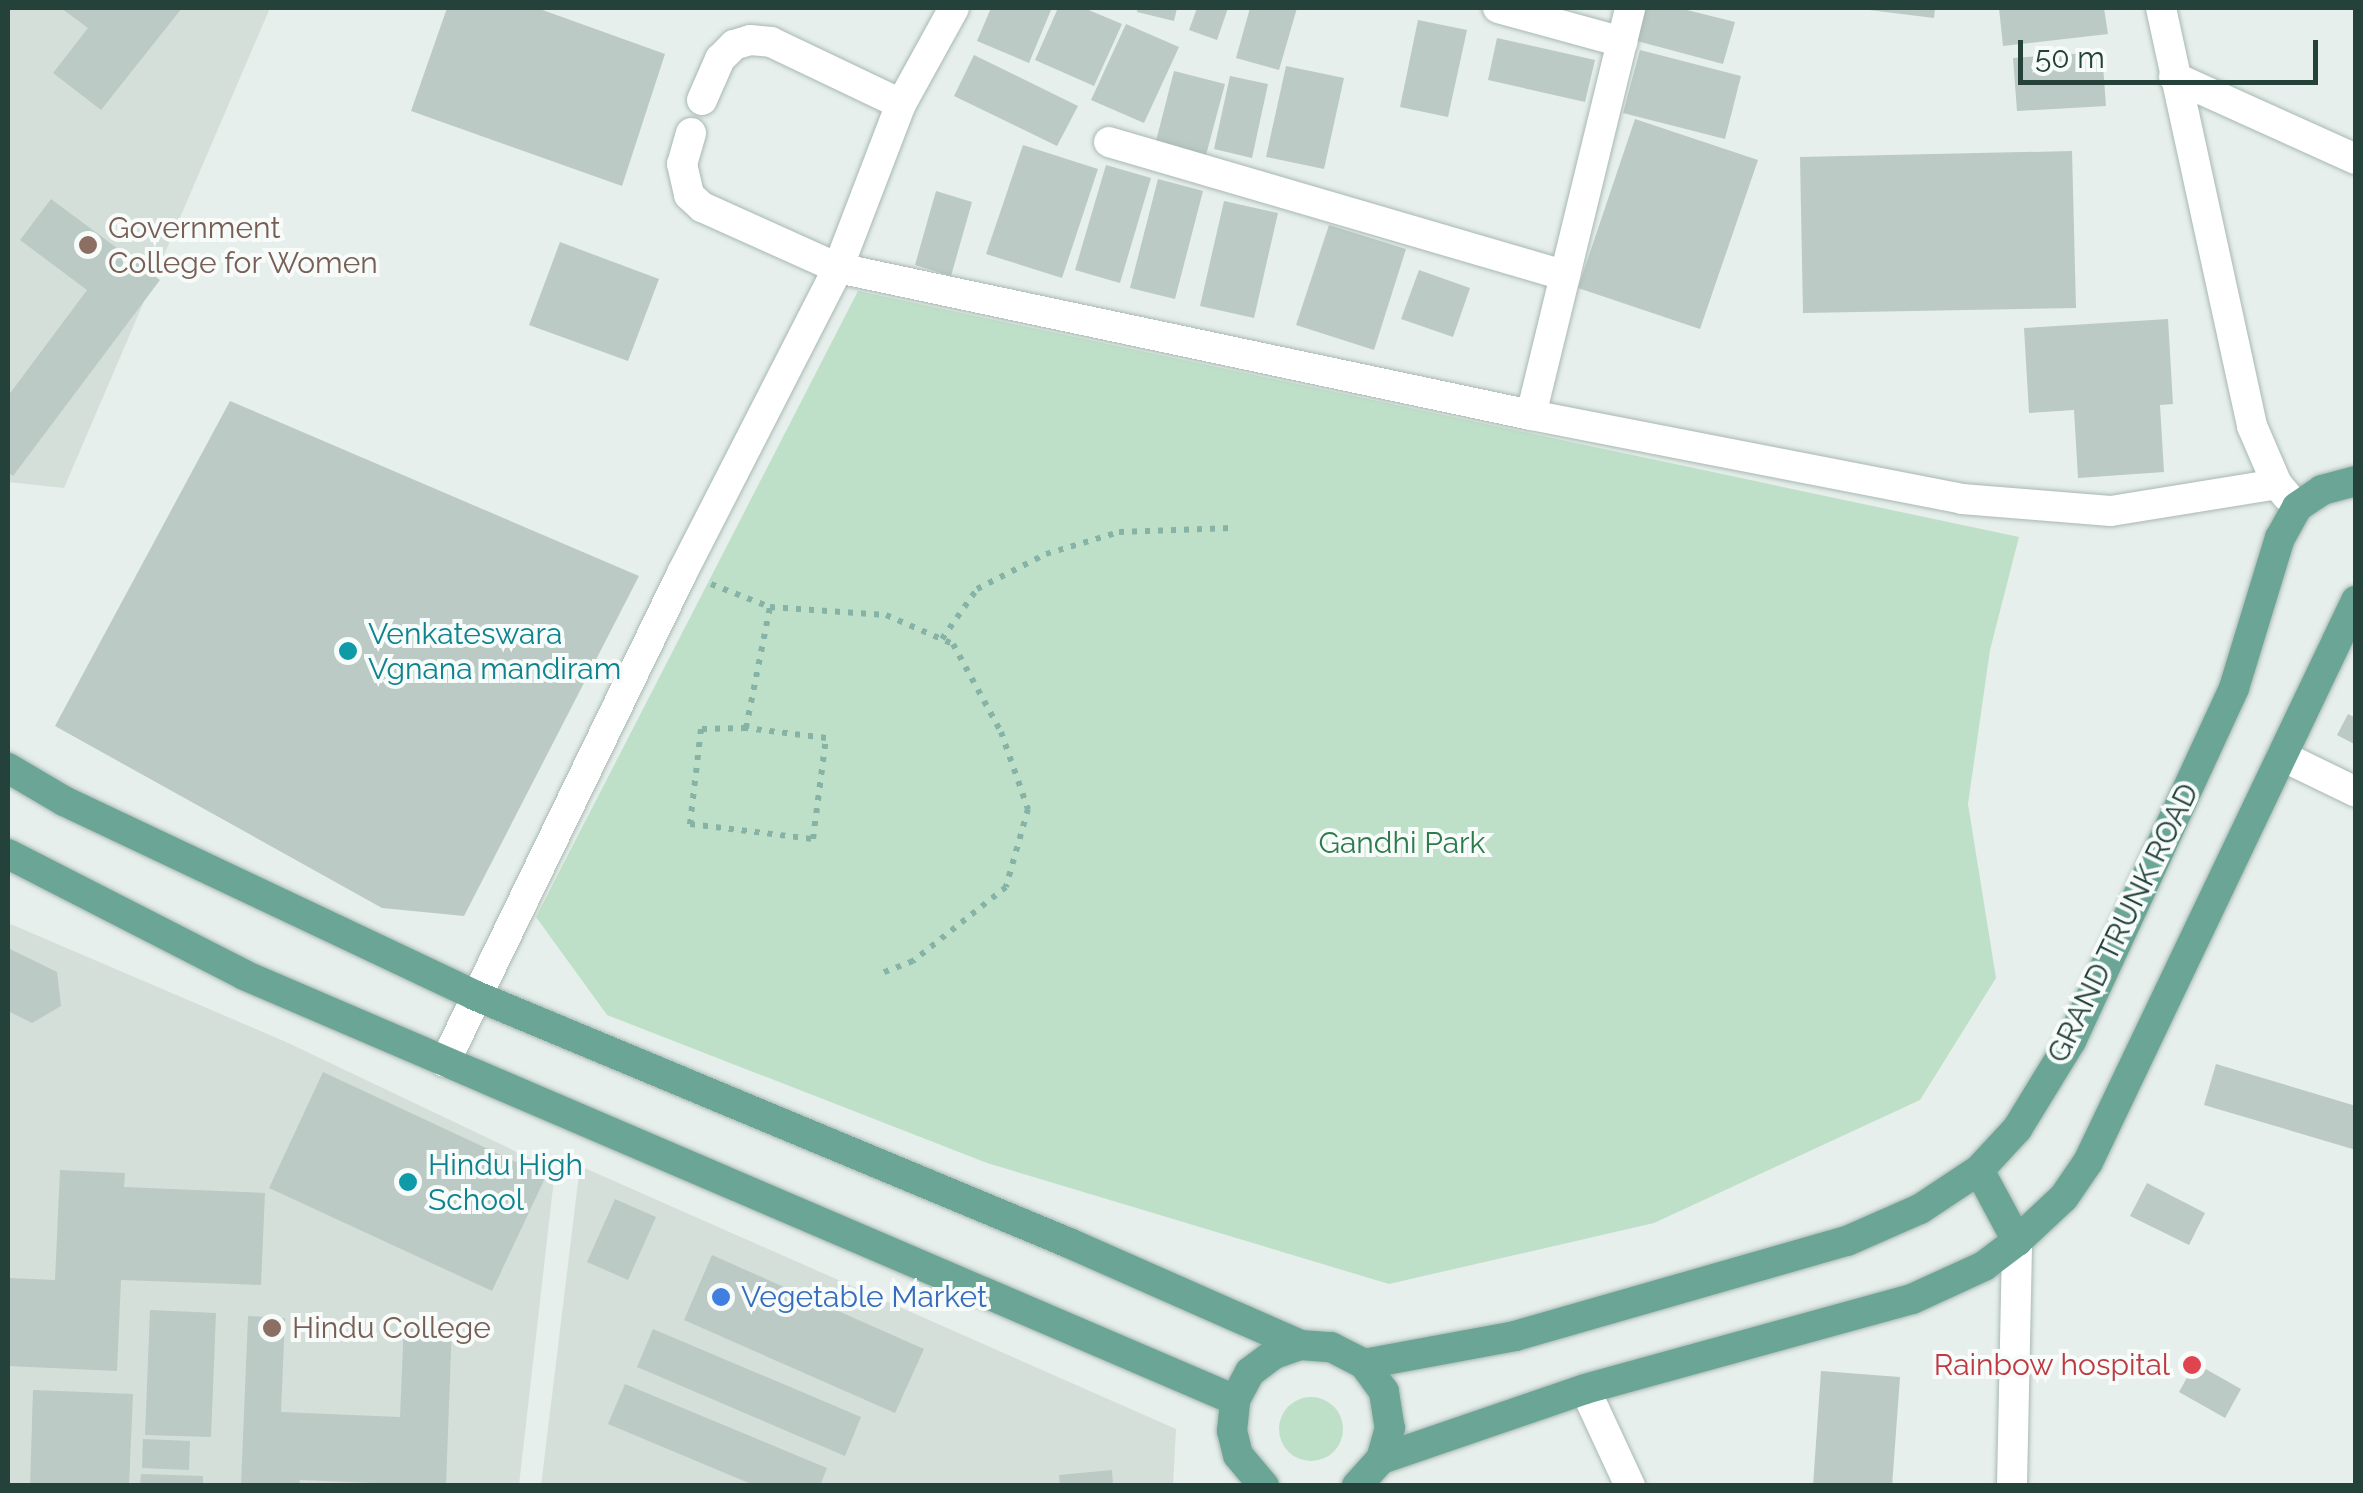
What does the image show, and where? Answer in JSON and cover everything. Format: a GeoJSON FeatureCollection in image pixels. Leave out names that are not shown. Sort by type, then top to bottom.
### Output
{"type":"FeatureCollection","features":[{"type":"Feature","properties":{"kind":"main road"},"geometry":{"type":"LineString","coordinates":[[2297,507],[2322,490],[2356,481]]}},
{"type":"Feature","properties":{"kind":"main road","name":"GRAND TRUNK ROAD"},"geometry":{"type":"LineString","coordinates":[[1364,1364],[1515,1336],[1847,1240],[1920,1209],[1979,1170],[2016,1129],[2071,1041],[2234,688],[2280,538],[2297,507]]}},
{"type":"Feature","properties":{"kind":"main road"},"geometry":{"type":"LineString","coordinates":[[1381,1459],[1585,1390],[1912,1299],[1984,1266],[2017,1241],[2064,1197],[2088,1162],[2356,601]]}},
{"type":"Feature","properties":{"kind":"main road"},"geometry":{"type":"LineString","coordinates":[[8,768],[165,850],[474,995],[1300,1345],[1331,1347],[1364,1364],[1384,1392],[1390,1428],[1381,1459],[1357,1486]]}},
{"type":"Feature","properties":{"kind":"main road"},"geometry":{"type":"LineString","coordinates":[[8,854],[244,976],[1235,1400]]}},
{"type":"Feature","properties":{"kind":"main road"},"geometry":{"type":"LineString","coordinates":[[1979,1170],[2017,1241]]}},
{"type":"Feature","properties":{"kind":"main road"},"geometry":{"type":"LineString","coordinates":[[1264,1486],[1238,1454],[1232,1430],[1235,1400],[1250,1372],[1274,1354],[1300,1345]]}},
{"type":"Feature","properties":{"kind":"street"},"geometry":{"type":"LineString","coordinates":[[445,1062],[474,995],[682,573],[838,268],[901,104],[954,8]]}},
{"type":"Feature","properties":{"kind":"street"},"geometry":{"type":"LineString","coordinates":[[1498,8],[1622,42]]}},
{"type":"Feature","properties":{"kind":"street"},"geometry":{"type":"LineString","coordinates":[[1531,414],[1630,8]]}},
{"type":"Feature","properties":{"kind":"street"},"geometry":{"type":"LineString","coordinates":[[2161,8],[2252,426],[2276,484],[2297,507]]}},
{"type":"Feature","properties":{"kind":"street"},"geometry":{"type":"LineString","coordinates":[[702,100],[720,59],[734,45],[750,40],[772,42],[901,104]]}},
{"type":"Feature","properties":{"kind":"street"},"geometry":{"type":"LineString","coordinates":[[2174,77],[2356,158]]}},
{"type":"Feature","properties":{"kind":"street"},"geometry":{"type":"LineString","coordinates":[[690,133],[682,181],[702,207],[838,268],[1531,414],[1962,499],[2111,511],[2276,484]]}},
{"type":"Feature","properties":{"kind":"street"},"geometry":{"type":"LineString","coordinates":[[1109,142],[1565,275]]}},
{"type":"Feature","properties":{"kind":"street"},"geometry":{"type":"LineString","coordinates":[[2282,756],[2356,792]]}},
{"type":"Feature","properties":{"kind":"street"},"geometry":{"type":"LineString","coordinates":[[2012,1486],[2017,1241]]}},
{"type":"Feature","properties":{"kind":"street"},"geometry":{"type":"LineString","coordinates":[[1585,1390],[1630,1486]]}},
{"type":"Feature","properties":{"kind":"path"},"geometry":{"type":"LineString","coordinates":[[942,639],[977,589],[1046,554],[1119,532],[1232,528]]}},
{"type":"Feature","properties":{"kind":"path"},"geometry":{"type":"LineString","coordinates":[[682,573],[770,607],[886,615],[953,644],[1000,732],[1028,809],[1006,887],[913,962],[881,973]]}},
{"type":"Feature","properties":{"kind":"path"},"geometry":{"type":"LineString","coordinates":[[746,728],[770,607]]}},
{"type":"Feature","properties":{"kind":"path"},"geometry":{"type":"LineString","coordinates":[[746,728],[826,738],[812,838],[690,824],[701,729],[746,728]]}},
{"type":"Feature","properties":{"kind":"shaded area","name":"Government College for Women"},"geometry":{"type":"Polygon","coordinates":[[[8,8],[270,8],[64,488],[8,482],[8,8]]]}},
{"type":"Feature","properties":{"kind":"shaded area","name":"Hindu College"},"geometry":{"type":"Polygon","coordinates":[[[8,923],[284,1041],[555,1170],[519,1485],[8,1485],[8,923]]]}},
{"type":"Feature","properties":{"kind":"shaded area","name":"Vegetable Market"},"geometry":{"type":"Polygon","coordinates":[[[580,1166],[1176,1429],[1173,1485],[541,1486],[580,1166]]]}},
{"type":"Feature","properties":{"kind":"green space","name":"Gandhi Park"},"geometry":{"type":"Polygon","coordinates":[[[858,291],[2019,537],[1990,650],[1968,804],[1996,978],[1920,1100],[1654,1223],[1389,1284],[987,1163],[607,1015],[536,917],[858,291]]]}},
{"type":"Feature","properties":{"kind":"green space"},"geometry":{"type":"Polygon","coordinates":[[[1311,1397],[1333,1407],[1343,1429],[1333,1451],[1311,1461],[1289,1451],[1279,1429],[1289,1407],[1311,1397]]]}},
{"type":"Feature","properties":{"kind":"building"},"geometry":{"type":"Polygon","coordinates":[[[61,8],[182,8],[101,110],[53,73],[88,28],[61,8]]]}},
{"type":"Feature","properties":{"kind":"building"},"geometry":{"type":"Polygon","coordinates":[[[447,8],[537,8],[665,54],[622,186],[411,111],[447,8]]]}},
{"type":"Feature","properties":{"kind":"building"},"geometry":{"type":"Polygon","coordinates":[[[991,8],[1051,10],[1029,63],[977,41],[991,8]]]}},
{"type":"Feature","properties":{"kind":"building"},"geometry":{"type":"Polygon","coordinates":[[[1058,8],[1084,8],[1122,24],[1094,86],[1035,60],[1058,8]]]}},
{"type":"Feature","properties":{"kind":"building"},"geometry":{"type":"Polygon","coordinates":[[[1138,8],[1177,8],[1174,21],[1137,12],[1138,8]]]}},
{"type":"Feature","properties":{"kind":"building"},"geometry":{"type":"Polygon","coordinates":[[[1197,8],[1228,8],[1217,40],[1189,30],[1197,8]]]}},
{"type":"Feature","properties":{"kind":"building"},"geometry":{"type":"Polygon","coordinates":[[[1250,8],[1297,8],[1279,70],[1236,58],[1250,8]]]}},
{"type":"Feature","properties":{"kind":"building"},"geometry":{"type":"Polygon","coordinates":[[[1646,8],[1679,8],[1735,22],[1723,64],[1637,41],[1646,8]]]}},
{"type":"Feature","properties":{"kind":"building"},"geometry":{"type":"Polygon","coordinates":[[[1853,8],[1935,8],[1934,18],[1853,8]]]}},
{"type":"Feature","properties":{"kind":"building"},"geometry":{"type":"Polygon","coordinates":[[[1999,8],[2104,8],[2108,34],[2003,46],[1999,8]]]}},
{"type":"Feature","properties":{"kind":"building"},"geometry":{"type":"Polygon","coordinates":[[[1418,20],[1467,30],[1448,117],[1400,107],[1418,20]]]}},
{"type":"Feature","properties":{"kind":"building"},"geometry":{"type":"Polygon","coordinates":[[[1126,24],[1179,47],[1144,123],[1091,100],[1126,24]]]}},
{"type":"Feature","properties":{"kind":"building"},"geometry":{"type":"Polygon","coordinates":[[[1497,38],[1595,60],[1585,102],[1488,80],[1497,38]]]}},
{"type":"Feature","properties":{"kind":"building"},"geometry":{"type":"Polygon","coordinates":[[[1640,50],[1741,76],[1725,139],[1623,113],[1640,50]]]}},
{"type":"Feature","properties":{"kind":"building"},"geometry":{"type":"Polygon","coordinates":[[[2102,52],[2106,106],[2017,111],[2013,58],[2102,52]]]}},
{"type":"Feature","properties":{"kind":"building"},"geometry":{"type":"Polygon","coordinates":[[[974,55],[1078,106],[1057,146],[954,96],[974,55]]]}},
{"type":"Feature","properties":{"kind":"building"},"geometry":{"type":"Polygon","coordinates":[[[1286,66],[1344,78],[1324,169],[1266,157],[1286,66]]]}},
{"type":"Feature","properties":{"kind":"building"},"geometry":{"type":"Polygon","coordinates":[[[1174,71],[1225,84],[1206,155],[1156,141],[1174,71]]]}},
{"type":"Feature","properties":{"kind":"building"},"geometry":{"type":"Polygon","coordinates":[[[1230,76],[1268,84],[1252,158],[1214,149],[1230,76]]]}},
{"type":"Feature","properties":{"kind":"building"},"geometry":{"type":"Polygon","coordinates":[[[1635,119],[1758,160],[1700,329],[1578,288],[1635,119]]]}},
{"type":"Feature","properties":{"kind":"building"},"geometry":{"type":"Polygon","coordinates":[[[1023,145],[1098,169],[1062,278],[986,254],[1023,145]]]}},
{"type":"Feature","properties":{"kind":"building"},"geometry":{"type":"Polygon","coordinates":[[[2072,151],[2076,308],[1803,313],[1800,157],[2072,151]]]}},
{"type":"Feature","properties":{"kind":"building"},"geometry":{"type":"Polygon","coordinates":[[[1106,165],[1151,178],[1120,283],[1075,270],[1106,165]]]}},
{"type":"Feature","properties":{"kind":"building"},"geometry":{"type":"Polygon","coordinates":[[[1158,179],[1203,191],[1175,299],[1130,288],[1158,179]]]}},
{"type":"Feature","properties":{"kind":"building"},"geometry":{"type":"Polygon","coordinates":[[[936,191],[972,202],[951,276],[915,265],[936,191]]]}},
{"type":"Feature","properties":{"kind":"building"},"geometry":{"type":"Polygon","coordinates":[[[51,199],[160,280],[13,476],[8,472],[8,396],[87,290],[20,240],[51,199]]]}},
{"type":"Feature","properties":{"kind":"building"},"geometry":{"type":"Polygon","coordinates":[[[1224,201],[1278,213],[1254,318],[1200,306],[1224,201]]]}},
{"type":"Feature","properties":{"kind":"building"},"geometry":{"type":"Polygon","coordinates":[[[1329,225],[1406,249],[1374,350],[1296,325],[1329,225]]]}},
{"type":"Feature","properties":{"kind":"building"},"geometry":{"type":"Polygon","coordinates":[[[560,242],[659,279],[628,361],[529,325],[560,242]]]}},
{"type":"Feature","properties":{"kind":"building"},"geometry":{"type":"Polygon","coordinates":[[[1419,270],[1470,288],[1453,337],[1401,319],[1419,270]]]}},
{"type":"Feature","properties":{"kind":"building"},"geometry":{"type":"Polygon","coordinates":[[[2168,319],[2173,404],[2160,405],[2164,472],[2078,478],[2074,410],[2029,413],[2024,328],[2168,319]]]}},
{"type":"Feature","properties":{"kind":"building","name":"Venkateswara Vgnana mandiram"},"geometry":{"type":"Polygon","coordinates":[[[230,401],[639,576],[464,916],[382,908],[55,726],[230,401]]]}},
{"type":"Feature","properties":{"kind":"building"},"geometry":{"type":"Polygon","coordinates":[[[2348,714],[2356,718],[2356,745],[2337,735],[2348,714]]]}},
{"type":"Feature","properties":{"kind":"building"},"geometry":{"type":"Polygon","coordinates":[[[8,948],[57,972],[61,1006],[32,1023],[8,1011],[8,948]]]}},
{"type":"Feature","properties":{"kind":"building"},"geometry":{"type":"Polygon","coordinates":[[[2216,1064],[2356,1106],[2356,1150],[2204,1105],[2216,1064]]]}},
{"type":"Feature","properties":{"kind":"building","name":"Hindu High School"},"geometry":{"type":"Polygon","coordinates":[[[323,1072],[546,1176],[492,1291],[269,1188],[323,1072]]]}},
{"type":"Feature","properties":{"kind":"building"},"geometry":{"type":"Polygon","coordinates":[[[60,1170],[125,1173],[124,1187],[265,1193],[261,1285],[121,1280],[117,1371],[8,1366],[8,1278],[55,1280],[60,1170]]]}},
{"type":"Feature","properties":{"kind":"building"},"geometry":{"type":"Polygon","coordinates":[[[2147,1183],[2205,1213],[2189,1245],[2130,1216],[2147,1183]]]}},
{"type":"Feature","properties":{"kind":"building"},"geometry":{"type":"Polygon","coordinates":[[[615,1199],[656,1217],[628,1280],[587,1262],[615,1199]]]}},
{"type":"Feature","properties":{"kind":"building"},"geometry":{"type":"Polygon","coordinates":[[[712,1255],[924,1349],[895,1413],[684,1320],[712,1255]]]}},
{"type":"Feature","properties":{"kind":"building"},"geometry":{"type":"Polygon","coordinates":[[[150,1310],[216,1313],[211,1437],[145,1435],[150,1310]]]}},
{"type":"Feature","properties":{"kind":"building"},"geometry":{"type":"Polygon","coordinates":[[[248,1316],[285,1318],[281,1412],[400,1417],[404,1322],[452,1324],[446,1486],[300,1480],[299,1486],[241,1486],[248,1316]]]}},
{"type":"Feature","properties":{"kind":"building"},"geometry":{"type":"Polygon","coordinates":[[[653,1329],[861,1417],[845,1456],[637,1367],[653,1329]]]}},
{"type":"Feature","properties":{"kind":"building"},"geometry":{"type":"Polygon","coordinates":[[[2195,1363],[2241,1389],[2225,1418],[2179,1392],[2195,1363]]]}},
{"type":"Feature","properties":{"kind":"building"},"geometry":{"type":"Polygon","coordinates":[[[1821,1371],[1900,1377],[1892,1486],[1813,1486],[1821,1371]]]}},
{"type":"Feature","properties":{"kind":"building"},"geometry":{"type":"Polygon","coordinates":[[[625,1384],[827,1468],[820,1486],[756,1486],[608,1424],[625,1384]]]}},
{"type":"Feature","properties":{"kind":"building"},"geometry":{"type":"Polygon","coordinates":[[[33,1390],[133,1394],[129,1486],[30,1486],[33,1390]]]}},
{"type":"Feature","properties":{"kind":"building"},"geometry":{"type":"Polygon","coordinates":[[[143,1439],[190,1441],[189,1470],[142,1468],[143,1439]]]}},
{"type":"Feature","properties":{"kind":"building"},"geometry":{"type":"Polygon","coordinates":[[[1112,1470],[1113,1486],[1060,1486],[1059,1475],[1112,1470]]]}},
{"type":"Feature","properties":{"kind":"building"},"geometry":{"type":"Polygon","coordinates":[[[141,1474],[203,1476],[203,1486],[140,1486],[141,1474]]]}},
{"type":"Feature","properties":{"kind":"place","name":"Government College for Women"},"geometry":{"type":"Point","coordinates":[88,245]}},
{"type":"Feature","properties":{"kind":"place","name":"Venkateswara Vgnana mandiram"},"geometry":{"type":"Point","coordinates":[348,651]}},
{"type":"Feature","properties":{"kind":"place","name":"Hindu High School"},"geometry":{"type":"Point","coordinates":[408,1182]}},
{"type":"Feature","properties":{"kind":"place","name":"Vegetable Market"},"geometry":{"type":"Point","coordinates":[721,1297]}},
{"type":"Feature","properties":{"kind":"place","name":"Hindu College"},"geometry":{"type":"Point","coordinates":[272,1328]}},
{"type":"Feature","properties":{"kind":"place","name":"Rainbow hospital"},"geometry":{"type":"Point","coordinates":[2192,1365]}}]}
